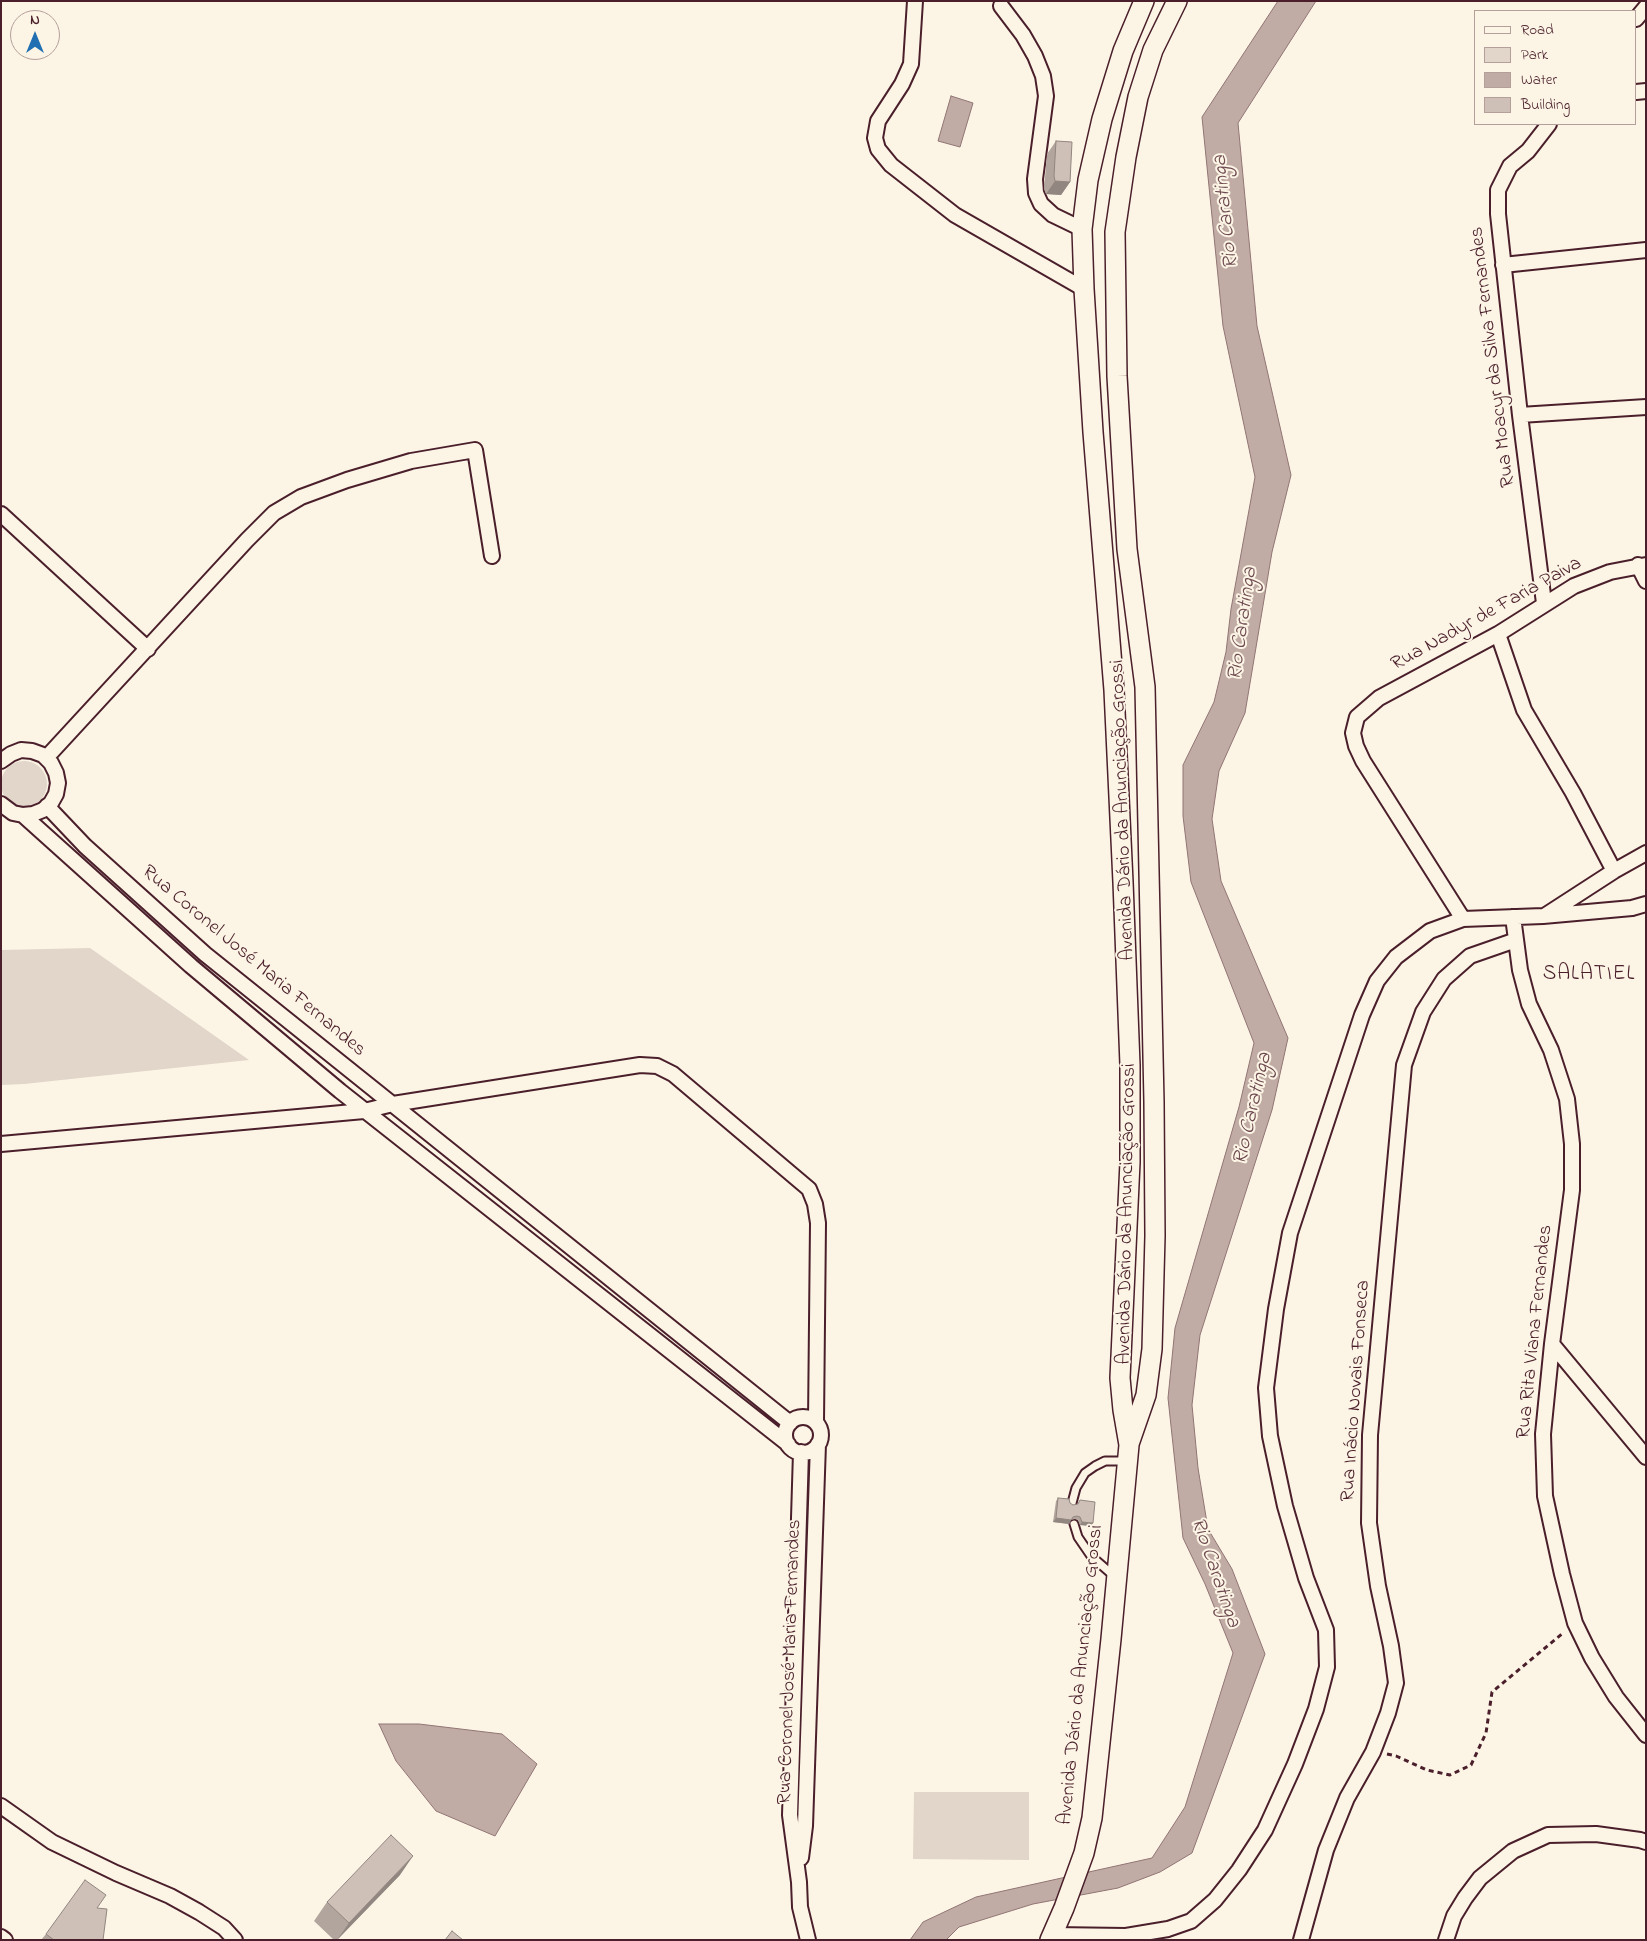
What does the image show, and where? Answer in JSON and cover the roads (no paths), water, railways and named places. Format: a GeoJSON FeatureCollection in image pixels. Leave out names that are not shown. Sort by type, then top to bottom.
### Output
{"type":"FeatureCollection","features":[{"type":"Feature","properties":{"kind":"main road","name":"Avenida Dário da Anunciação Grossi"},"geometry":{"type":"LineString","coordinates":[[1128,1453],[1120,1378],[1130,1162],[1130,1065],[1114,690],[1093,432],[1082,229],[1088,180],[1102,119],[1123,51],[1144,1]]}},
{"type":"Feature","properties":{"kind":"main road","name":"Avenida Dário da Anunciação Grossi"},"geometry":{"type":"LineString","coordinates":[[1051,1937],[1084,1853],[1092,1818],[1128,1453],[1146,1395],[1152,1349],[1155,1236],[1154,1073],[1145,686],[1127,549],[1116,376],[1116,232],[1126,157],[1138,97],[1153,50],[1177,1]]}},
{"type":"Feature","properties":{"kind":"main road"},"geometry":{"type":"LineString","coordinates":[[1114,690],[1145,686]]}},
{"type":"Feature","properties":{"kind":"street"},"geometry":{"type":"LineString","coordinates":[[915,1],[911,64],[902,84],[878,121],[875,138],[878,149],[891,166],[955,215],[1084,289]]}},
{"type":"Feature","properties":{"kind":"street"},"geometry":{"type":"LineString","coordinates":[[1001,6],[1023,35],[1035,56],[1046,96],[1035,179],[1036,192],[1041,204],[1053,215],[1082,229]]}},
{"type":"Feature","properties":{"kind":"street"},"geometry":{"type":"LineString","coordinates":[[1637,18],[1646,7]]}},
{"type":"Feature","properties":{"kind":"street","name":"Rua Moacyr da Silva Fernandes"},"geometry":{"type":"LineString","coordinates":[[1544,603],[1503,265],[1498,214],[1498,190],[1510,166],[1528,151],[1548,125]]}},
{"type":"Feature","properties":{"kind":"street"},"geometry":{"type":"LineString","coordinates":[[1503,265],[1646,250]]}},
{"type":"Feature","properties":{"kind":"street"},"geometry":{"type":"LineString","coordinates":[[1520,415],[1646,407]]}},
{"type":"Feature","properties":{"kind":"street"},"geometry":{"type":"LineString","coordinates":[[46,758],[247,540],[274,513],[301,497],[347,480],[411,461],[475,450],[492,556]]}},
{"type":"Feature","properties":{"kind":"street"},"geometry":{"type":"LineString","coordinates":[[1,514],[148,649]]}},
{"type":"Feature","properties":{"kind":"street"},"geometry":{"type":"LineString","coordinates":[[1642,565],[1646,582]]}},
{"type":"Feature","properties":{"kind":"street","name":"Rua Nadyr de Faria Paiva"},"geometry":{"type":"LineString","coordinates":[[1463,919],[1369,770],[1356,746],[1353,733],[1357,717],[1379,698],[1498,634],[1544,603],[1574,586],[1610,572],[1642,565]]}},
{"type":"Feature","properties":{"kind":"street"},"geometry":{"type":"LineString","coordinates":[[1498,634],[1524,710],[1573,793],[1614,871]]}},
{"type":"Feature","properties":{"kind":"street"},"geometry":{"type":"LineString","coordinates":[[1,760],[21,750],[32,751],[46,758],[56,772],[58,784],[56,794],[47,806],[33,814],[13,813],[1,804]]}},
{"type":"Feature","properties":{"kind":"street","name":"Rua Coronel José Maria Fernandes"},"geometry":{"type":"LineString","coordinates":[[47,806],[85,846],[205,954],[790,1423]]}},
{"type":"Feature","properties":{"kind":"street"},"geometry":{"type":"LineString","coordinates":[[1,1144],[364,1111],[393,1104],[640,1065],[657,1066],[673,1074],[809,1189],[816,1204],[818,1223],[816,1422],[821,1433],[818,1444],[809,1451],[801,1452],[792,1448],[364,1111],[191,966],[23,815]]}},
{"type":"Feature","properties":{"kind":"street"},"geometry":{"type":"LineString","coordinates":[[1543,916],[1646,853]]}},
{"type":"Feature","properties":{"kind":"street"},"geometry":{"type":"LineString","coordinates":[[1051,1937],[1120,1938],[1168,1929],[1191,1921],[1215,1900],[1239,1870],[1265,1830],[1295,1764],[1316,1709],[1327,1667],[1326,1630],[1306,1578],[1284,1506],[1270,1436],[1266,1388],[1276,1309],[1290,1233],[1362,1015],[1377,981],[1396,957],[1430,931],[1463,919],[1543,916],[1632,908],[1646,904]]}},
{"type":"Feature","properties":{"kind":"street","name":"Rua Rita Viana Fernandes"},"geometry":{"type":"LineString","coordinates":[[1513,917],[1520,970],[1530,1004],[1551,1050],[1567,1099],[1572,1144],[1572,1190],[1552,1344],[1543,1434],[1545,1496],[1575,1623],[1592,1658],[1616,1697],[1646,1735]]}},
{"type":"Feature","properties":{"kind":"street","name":"Rua Inácio Novais Fonseca"},"geometry":{"type":"LineString","coordinates":[[1301,1940],[1326,1850],[1347,1798],[1373,1752],[1388,1713],[1396,1684],[1392,1646],[1378,1586],[1369,1523],[1370,1435],[1404,1065],[1422,1012],[1444,979],[1470,956],[1516,940]]}},
{"type":"Feature","properties":{"kind":"street"},"geometry":{"type":"LineString","coordinates":[[340,1091],[342,1083],[350,1079],[362,1079]]}},
{"type":"Feature","properties":{"kind":"street"},"geometry":{"type":"LineString","coordinates":[[1552,1344],[1646,1457]]}},
{"type":"Feature","properties":{"kind":"street"},"geometry":{"type":"LineString","coordinates":[[788,1444],[786,1433],[790,1423],[800,1417],[816,1422]]}},
{"type":"Feature","properties":{"kind":"street","name":"Rua Coronel José Maria Fernandes"},"geometry":{"type":"LineString","coordinates":[[799,1882],[805,1826],[818,1444]]}},
{"type":"Feature","properties":{"kind":"street","name":"Rua Coronel José Maria Fernandes"},"geometry":{"type":"LineString","coordinates":[[801,1452],[790,1816],[799,1882],[800,1908],[808,1940]]}},
{"type":"Feature","properties":{"kind":"street"},"geometry":{"type":"LineString","coordinates":[[1,1806],[52,1842],[116,1873],[170,1896],[199,1912],[224,1928],[235,1940]]}},
{"type":"Feature","properties":{"kind":"street"},"geometry":{"type":"LineString","coordinates":[[1446,1940],[1454,1916],[1470,1891],[1480,1878],[1513,1851],[1548,1835],[1596,1834],[1646,1842]]}},
{"type":"Feature","properties":{"kind":"street"},"geometry":{"type":"LineString","coordinates":[[1,1937],[5,1940]]}},
{"type":"Feature","properties":{"kind":"lane"},"geometry":{"type":"LineString","coordinates":[[1072,1503],[1076,1488],[1085,1473],[1105,1461],[1128,1453]]}},
{"type":"Feature","properties":{"kind":"lane"},"geometry":{"type":"LineString","coordinates":[[1074,1524],[1078,1536],[1091,1556],[1116,1577]]}},
{"type":"Feature","properties":{"kind":"water","name":"Rio Caratinga"},"geometry":{"type":"Polygon","coordinates":[[[1278,1],[1316,1],[1238,123],[1257,326],[1291,475],[1272,552],[1245,713],[1219,771],[1212,819],[1221,881],[1288,1038],[1272,1110],[1200,1335],[1192,1405],[1198,1468],[1208,1529],[1232,1569],[1265,1654],[1192,1853],[1160,1872],[1118,1888],[1033,1904],[959,1927],[946,1940],[910,1940],[923,1922],[976,1897],[1152,1858],[1185,1807],[1233,1653],[1205,1584],[1183,1538],[1168,1398],[1175,1328],[1239,1107],[1254,1043],[1191,882],[1183,816],[1183,765],[1214,702],[1226,652],[1231,609],[1255,477],[1223,326],[1202,117],[1278,1]]]}},
{"type":"Feature","properties":{"kind":"water"},"geometry":{"type":"Polygon","coordinates":[[[951,96],[973,103],[960,147],[938,141],[951,96]]]}},
{"type":"Feature","properties":{"kind":"water"},"geometry":{"type":"Polygon","coordinates":[[[379,1724],[419,1724],[502,1734],[537,1764],[495,1836],[436,1811],[396,1761],[379,1724]]]}},
{"type":"Feature","properties":{"kind":"district","name":"SALATIEL"},"geometry":{"type":"Point","coordinates":[1589,976]}}]}
